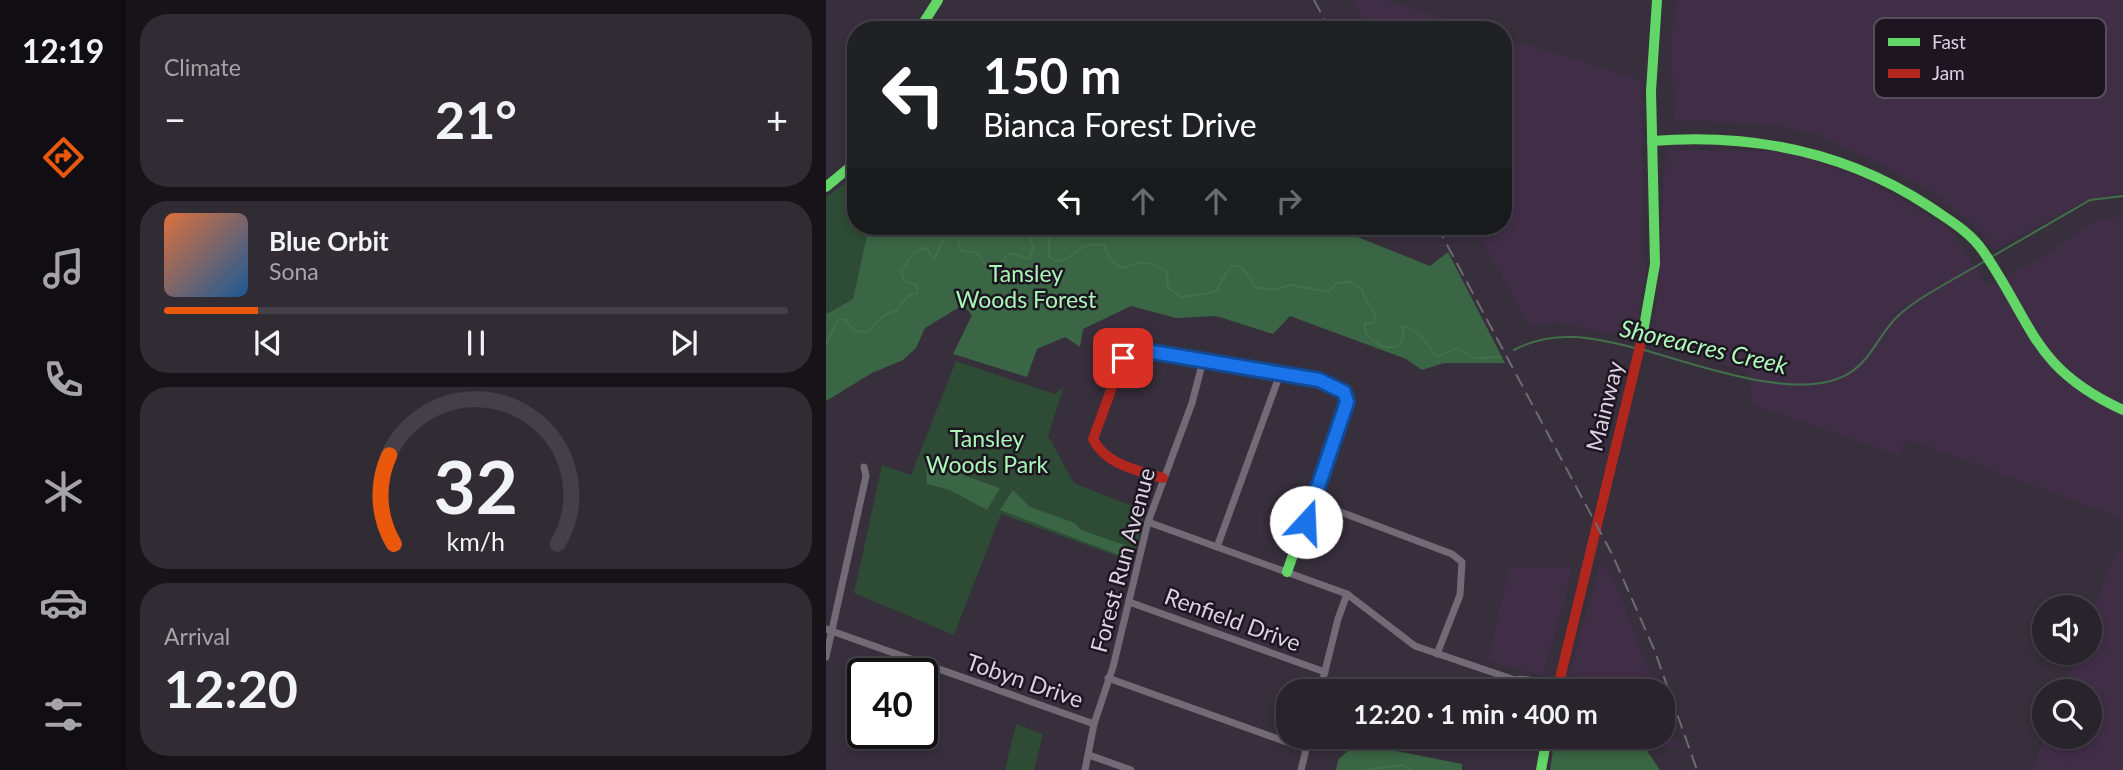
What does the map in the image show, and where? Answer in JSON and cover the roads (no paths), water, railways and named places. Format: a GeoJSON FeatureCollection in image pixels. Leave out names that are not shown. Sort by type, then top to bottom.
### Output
{"type":"FeatureCollection","features":[{"type":"Feature","properties":{"kind":"street"},"geometry":{"type":"LineString","coordinates":[[925,21],[938,0]]}},
{"type":"Feature","properties":{"kind":"street","name":"Mainway"},"geometry":{"type":"LineString","coordinates":[[1558,679],[1639,355],[1655,264],[1652,141],[1653,37],[1657,0]]}},
{"type":"Feature","properties":{"kind":"street"},"geometry":{"type":"LineString","coordinates":[[1652,141],[1728,138],[1781,144],[1819,153],[1871,173],[1918,198],[1972,237],[1983,250],[2031,338],[2057,371],[2093,396],[2123,410]]}},
{"type":"Feature","properties":{"kind":"street"},"geometry":{"type":"LineString","coordinates":[[826,187],[847,170]]}},
{"type":"Feature","properties":{"kind":"street"},"geometry":{"type":"LineString","coordinates":[[1163,478],[1105,457],[1097,450],[1093,439],[1123,358],[1136,350],[1319,380],[1344,392],[1347,402],[1314,502],[1287,572]]}},
{"type":"Feature","properties":{"kind":"street","name":"Forest Run Avenue"},"geometry":{"type":"LineString","coordinates":[[1085,770],[1094,724],[1129,602],[1148,522],[1192,403],[1203,361]]}},
{"type":"Feature","properties":{"kind":"street"},"geometry":{"type":"LineString","coordinates":[[1217,547],[1280,374]]}},
{"type":"Feature","properties":{"kind":"street"},"geometry":{"type":"LineString","coordinates":[[826,657],[829,630],[866,477],[864,467]]}},
{"type":"Feature","properties":{"kind":"street"},"geometry":{"type":"LineString","coordinates":[[1314,502],[1452,554],[1462,562],[1460,595],[1437,654]]}},
{"type":"Feature","properties":{"kind":"street"},"geometry":{"type":"LineString","coordinates":[[1148,522],[1348,594],[1415,646],[1512,679]]}},
{"type":"Feature","properties":{"kind":"street"},"geometry":{"type":"LineString","coordinates":[[1323,679],[1348,594]]}},
{"type":"Feature","properties":{"kind":"street","name":"Renfield Drive"},"geometry":{"type":"LineString","coordinates":[[1129,602],[1325,672]]}},
{"type":"Feature","properties":{"kind":"street","name":"Tobyn Drive"},"geometry":{"type":"LineString","coordinates":[[829,630],[1094,724]]}},
{"type":"Feature","properties":{"kind":"street"},"geometry":{"type":"LineString","coordinates":[[1108,678],[1307,750],[1301,770]]}},
{"type":"Feature","properties":{"kind":"street"},"geometry":{"type":"LineString","coordinates":[[1541,770],[1545,749]]}},
{"type":"Feature","properties":{"kind":"street"},"geometry":{"type":"LineString","coordinates":[[1089,755],[1131,770]]}},
{"type":"Feature","properties":{"kind":"waterway","name":"Shoreacres Creek"},"geometry":{"type":"LineString","coordinates":[[1993,256],[2090,200],[2123,196]]}},
{"type":"Feature","properties":{"kind":"waterway","name":"Shoreacres Creek"},"geometry":{"type":"LineString","coordinates":[[826,343],[839,319],[846,320],[854,331],[867,332],[884,315],[896,311],[908,296],[917,293],[917,285],[904,281],[901,271],[915,251],[926,248],[934,259],[946,235]]}},
{"type":"Feature","properties":{"kind":"waterway","name":"Shoreacres Creek"},"geometry":{"type":"LineString","coordinates":[[957,235],[961,251],[977,252],[983,262],[991,267],[998,265],[1010,253],[1030,259],[1033,247],[1029,235]]}},
{"type":"Feature","properties":{"kind":"waterway","name":"Shoreacres Creek"},"geometry":{"type":"LineString","coordinates":[[1046,235],[1049,239],[1049,256],[1055,261],[1067,258],[1086,246],[1104,245],[1111,260],[1121,267],[1146,263],[1167,272],[1168,288],[1181,297],[1215,292],[1231,266],[1243,269],[1255,287],[1271,290],[1291,285],[1329,292],[1336,283],[1351,282],[1362,289],[1375,315],[1373,323],[1365,323],[1365,332],[1380,345],[1399,346],[1404,336],[1402,327],[1406,326],[1419,334],[1437,357],[1457,348],[1473,358],[1501,357]]}},
{"type":"Feature","properties":{"kind":"waterway","name":"Shoreacres Creek"},"geometry":{"type":"LineString","coordinates":[[1644,350],[1749,379],[1806,384],[1830,381],[1859,366],[1892,322],[1908,308],[1985,261]]}},
{"type":"Feature","properties":{"kind":"waterway","name":"Shoreacres Creek"},"geometry":{"type":"LineString","coordinates":[[1514,350],[1529,343],[1558,337],[1589,338],[1635,348]]}},
{"type":"Feature","properties":{"kind":"waterway"},"geometry":{"type":"LineString","coordinates":[[1365,770],[1403,765],[1412,770]]}},
{"type":"Feature","properties":{"kind":"railway"},"geometry":{"type":"LineString","coordinates":[[1314,0],[1325,21]]}},
{"type":"Feature","properties":{"kind":"railway"},"geometry":{"type":"LineString","coordinates":[[1442,235],[1612,554],[1654,649],[1697,770]]}},
{"type":"Feature","properties":{"kind":"park label","name":"Tansley Woods Forest"},"geometry":{"type":"Point","coordinates":[1026,286]}},
{"type":"Feature","properties":{"kind":"park label","name":"Tansley Woods Park"},"geometry":{"type":"Point","coordinates":[987,451]}}]}
